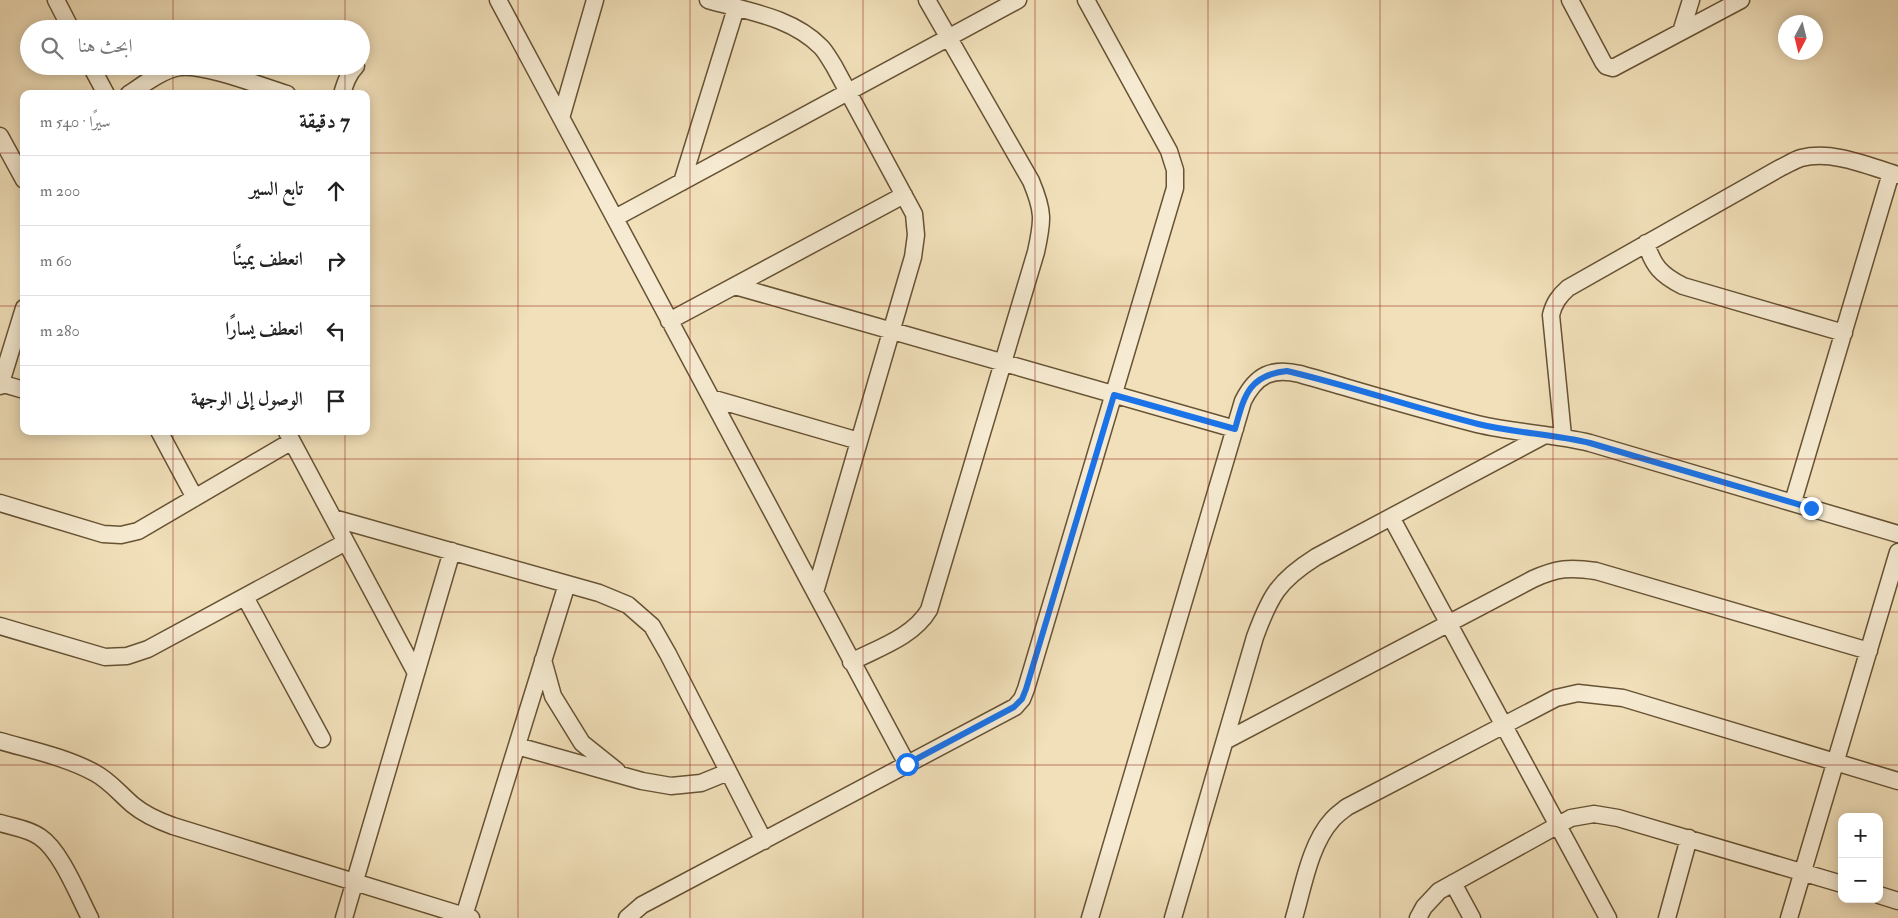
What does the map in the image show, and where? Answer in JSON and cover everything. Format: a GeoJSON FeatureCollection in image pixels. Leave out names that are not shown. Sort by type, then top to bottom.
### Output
{"type":"FeatureCollection","features":[{"type":"Feature","properties":{"kind":"street"},"geometry":{"type":"LineString","coordinates":[[56,0],[66,20]]}},
{"type":"Feature","properties":{"kind":"street"},"geometry":{"type":"LineString","coordinates":[[498,0],[907,764]]}},
{"type":"Feature","properties":{"kind":"street"},"geometry":{"type":"LineString","coordinates":[[561,118],[595,0]]}},
{"type":"Feature","properties":{"kind":"street"},"geometry":{"type":"LineString","coordinates":[[708,0],[778,19],[822,47],[914,214],[916,235],[914,257],[815,592]]}},
{"type":"Feature","properties":{"kind":"street"},"geometry":{"type":"LineString","coordinates":[[852,662],[914,628],[923,620],[929,610],[1036,252],[1042,226],[1040,203],[1030,182],[927,0]]}},
{"type":"Feature","properties":{"kind":"street"},"geometry":{"type":"LineString","coordinates":[[615,218],[1018,0]]}},
{"type":"Feature","properties":{"kind":"street"},"geometry":{"type":"LineString","coordinates":[[627,918],[642,905],[1014,707],[1022,699],[1175,188],[1175,170],[1169,151],[1086,0]]}},
{"type":"Feature","properties":{"kind":"street"},"geometry":{"type":"LineString","coordinates":[[1682,32],[1691,0]]}},
{"type":"Feature","properties":{"kind":"street"},"geometry":{"type":"LineString","coordinates":[[1571,1],[1603,62],[1609,68],[1617,67],[1740,0]]}},
{"type":"Feature","properties":{"kind":"street"},"geometry":{"type":"LineString","coordinates":[[682,182],[736,8]]}},
{"type":"Feature","properties":{"kind":"street"},"geometry":{"type":"LineString","coordinates":[[96,75],[104,90]]}},
{"type":"Feature","properties":{"kind":"street"},"geometry":{"type":"LineString","coordinates":[[135,90],[159,75]]}},
{"type":"Feature","properties":{"kind":"street"},"geometry":{"type":"LineString","coordinates":[[226,75],[275,90]]}},
{"type":"Feature","properties":{"kind":"street"},"geometry":{"type":"LineString","coordinates":[[343,90],[349,75]]}},
{"type":"Feature","properties":{"kind":"street"},"geometry":{"type":"LineString","coordinates":[[0,136],[5,157],[20,175]]}},
{"type":"Feature","properties":{"kind":"street"},"geometry":{"type":"LineString","coordinates":[[1563,436],[1551,326],[1554,304],[1560,295],[1568,288],[1646,243],[1801,158],[1824,155],[1847,160],[1895,174],[1793,502]]}},
{"type":"Feature","properties":{"kind":"street"},"geometry":{"type":"LineString","coordinates":[[669,321],[904,195]]}},
{"type":"Feature","properties":{"kind":"street"},"geometry":{"type":"LineString","coordinates":[[1646,243],[1650,257],[1658,270],[1683,286],[1844,333]]}},
{"type":"Feature","properties":{"kind":"street"},"geometry":{"type":"LineString","coordinates":[[735,286],[1235,429]]}},
{"type":"Feature","properties":{"kind":"street"},"geometry":{"type":"LineString","coordinates":[[20,321],[0,384],[20,389]]}},
{"type":"Feature","properties":{"kind":"street"},"geometry":{"type":"LineString","coordinates":[[1090,918],[1243,401],[1250,388],[1260,378],[1272,372],[1287,371],[1478,424],[1545,435],[1563,436],[1898,534]]}},
{"type":"Feature","properties":{"kind":"street"},"geometry":{"type":"LineString","coordinates":[[710,398],[859,441]]}},
{"type":"Feature","properties":{"kind":"street"},"geometry":{"type":"LineString","coordinates":[[161,435],[194,498]]}},
{"type":"Feature","properties":{"kind":"street"},"geometry":{"type":"LineString","coordinates":[[1173,918],[1255,637],[1264,612],[1276,590],[1294,571],[1545,435]]}},
{"type":"Feature","properties":{"kind":"street"},"geometry":{"type":"LineString","coordinates":[[0,503],[103,534],[121,535],[138,531],[194,498],[289,436],[416,673]]}},
{"type":"Feature","properties":{"kind":"street"},"geometry":{"type":"LineString","coordinates":[[1391,517],[1608,918]]}},
{"type":"Feature","properties":{"kind":"street"},"geometry":{"type":"LineString","coordinates":[[333,518],[599,593],[628,606],[652,626],[764,841]]}},
{"type":"Feature","properties":{"kind":"street"},"geometry":{"type":"LineString","coordinates":[[0,626],[105,657],[127,656],[148,649],[346,542]]}},
{"type":"Feature","properties":{"kind":"street"},"geometry":{"type":"LineString","coordinates":[[344,918],[452,551]]}},
{"type":"Feature","properties":{"kind":"street"},"geometry":{"type":"LineString","coordinates":[[1788,918],[1898,552]]}},
{"type":"Feature","properties":{"kind":"street"},"geometry":{"type":"LineString","coordinates":[[1225,741],[1553,570],[1575,567],[1596,571],[1868,651]]}},
{"type":"Feature","properties":{"kind":"street"},"geometry":{"type":"LineString","coordinates":[[0,741],[69,762],[94,772],[117,788],[133,805],[152,818],[173,826],[468,917],[566,584]]}},
{"type":"Feature","properties":{"kind":"street"},"geometry":{"type":"LineString","coordinates":[[245,597],[322,739]]}},
{"type":"Feature","properties":{"kind":"street"},"geometry":{"type":"LineString","coordinates":[[543,660],[553,696],[582,742],[621,775]]}},
{"type":"Feature","properties":{"kind":"street"},"geometry":{"type":"LineString","coordinates":[[1294,918],[1312,855],[1320,837],[1331,820],[1346,807],[1556,698],[1578,693],[1623,698],[1898,781]]}},
{"type":"Feature","properties":{"kind":"street"},"geometry":{"type":"LineString","coordinates":[[517,746],[621,775],[671,786],[701,783],[728,772]]}},
{"type":"Feature","properties":{"kind":"street"},"geometry":{"type":"LineString","coordinates":[[1418,918],[1424,907],[1439,892],[1453,883],[1571,818],[1594,814],[1618,818],[1689,838],[1838,883]]}},
{"type":"Feature","properties":{"kind":"street"},"geometry":{"type":"LineString","coordinates":[[0,823],[39,836],[50,845],[90,918]]}},
{"type":"Feature","properties":{"kind":"street"},"geometry":{"type":"LineString","coordinates":[[1667,918],[1689,838]]}},
{"type":"Feature","properties":{"kind":"street"},"geometry":{"type":"LineString","coordinates":[[1453,883],[1472,918]]}},
{"type":"Feature","properties":{"kind":"street"},"geometry":{"type":"LineString","coordinates":[[1883,896],[1898,901]]}},
{"type":"Feature","properties":{"kind":"route"},"geometry":{"type":"LineString","coordinates":[[907,764],[1014,707],[1022,699],[1114,395],[1235,429],[1243,401],[1250,388],[1260,378],[1272,372],[1287,371],[1478,424],[1563,436],[1590,443],[1811,508]]}}]}
